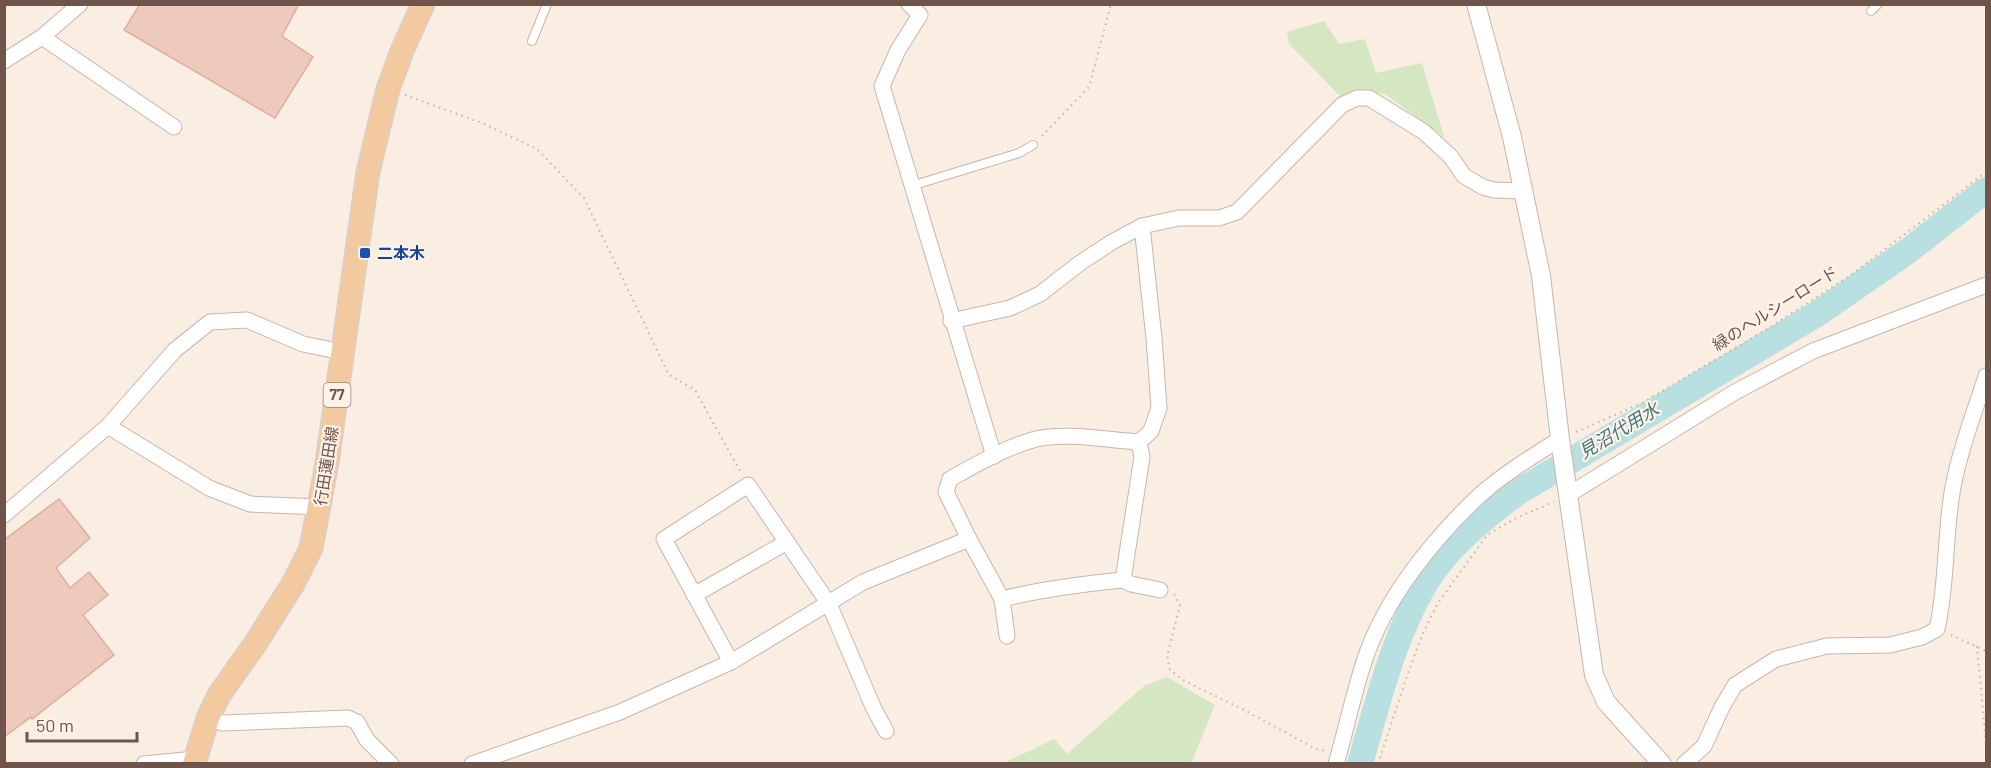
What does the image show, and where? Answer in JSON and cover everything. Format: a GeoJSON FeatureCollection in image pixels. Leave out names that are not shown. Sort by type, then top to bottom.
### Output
{"type":"FeatureCollection","features":[{"type":"Feature","properties":{"kind":"main road","name":"行田蓮田線"},"geometry":{"type":"LineString","coordinates":[[195,761],[208,718],[219,695],[293,584],[311,548],[320,507],[368,172],[388,89],[423,4]]}},
{"type":"Feature","properties":{"kind":"street"},"geometry":{"type":"LineString","coordinates":[[4,61],[42,37],[80,4]]}},
{"type":"Feature","properties":{"kind":"street"},"geometry":{"type":"LineString","coordinates":[[909,4],[920,15],[898,50],[882,86],[951,321],[994,456]]}},
{"type":"Feature","properties":{"kind":"street"},"geometry":{"type":"LineString","coordinates":[[1476,4],[1512,137],[1541,276],[1567,491],[1594,675],[1606,702],[1662,764]]}},
{"type":"Feature","properties":{"kind":"street"},"geometry":{"type":"LineString","coordinates":[[42,37],[174,127]]}},
{"type":"Feature","properties":{"kind":"street"},"geometry":{"type":"LineString","coordinates":[[951,321],[1010,308],[1040,294],[1088,257],[1142,226],[1179,218],[1219,218],[1237,212],[1342,105],[1357,98],[1369,98],[1425,132],[1451,157],[1464,176],[1483,187],[1494,190],[1523,191]]}},
{"type":"Feature","properties":{"kind":"street"},"geometry":{"type":"LineString","coordinates":[[1007,636],[1002,599],[946,492],[950,478],[1035,439],[1058,436],[1139,442],[1152,430],[1159,408],[1142,226]]}},
{"type":"Feature","properties":{"kind":"street"},"geometry":{"type":"LineString","coordinates":[[1567,491],[1735,392],[1813,351],[1986,285]]}},
{"type":"Feature","properties":{"kind":"street"},"geometry":{"type":"LineString","coordinates":[[4,515],[108,426],[176,350],[210,322],[247,320],[303,344],[342,352]]}},
{"type":"Feature","properties":{"kind":"street"},"geometry":{"type":"LineString","coordinates":[[1684,764],[1704,746],[1735,685],[1776,659],[1827,646],[1890,645],[1922,637],[1937,629],[1942,607],[1945,555],[1954,483],[1986,376]]}},
{"type":"Feature","properties":{"kind":"street"},"geometry":{"type":"LineString","coordinates":[[108,426],[210,488],[250,504],[320,507]]}},
{"type":"Feature","properties":{"kind":"street"},"geometry":{"type":"LineString","coordinates":[[1123,580],[1142,457],[1139,442]]}},
{"type":"Feature","properties":{"kind":"street"},"geometry":{"type":"LineString","coordinates":[[1337,758],[1364,660],[1388,607],[1426,554],[1482,494],[1521,464],[1561,442]]}},
{"type":"Feature","properties":{"kind":"street"},"geometry":{"type":"LineString","coordinates":[[731,662],[664,539],[748,485],[829,604],[874,709],[886,731]]}},
{"type":"Feature","properties":{"kind":"street"},"geometry":{"type":"LineString","coordinates":[[472,764],[620,712],[731,662],[863,582],[969,538]]}},
{"type":"Feature","properties":{"kind":"street"},"geometry":{"type":"LineString","coordinates":[[694,595],[787,543]]}},
{"type":"Feature","properties":{"kind":"street"},"geometry":{"type":"LineString","coordinates":[[1002,599],[1069,585],[1123,580],[1160,590]]}},
{"type":"Feature","properties":{"kind":"street"},"geometry":{"type":"LineString","coordinates":[[208,718],[222,723],[348,718],[357,722],[367,740],[391,764]]}},
{"type":"Feature","properties":{"kind":"street"},"geometry":{"type":"LineString","coordinates":[[144,764],[195,761]]}},
{"type":"Feature","properties":{"kind":"lane"},"geometry":{"type":"LineString","coordinates":[[532,41],[547,4]]}},
{"type":"Feature","properties":{"kind":"lane"},"geometry":{"type":"LineString","coordinates":[[1871,11],[1878,4]]}},
{"type":"Feature","properties":{"kind":"lane"},"geometry":{"type":"LineString","coordinates":[[911,186],[1019,153],[1033,145]]}},
{"type":"Feature","properties":{"kind":"path"},"geometry":{"type":"LineString","coordinates":[[1033,145],[1089,87],[1111,4]]}},
{"type":"Feature","properties":{"kind":"path"},"geometry":{"type":"LineString","coordinates":[[388,89],[482,123],[537,149],[584,198],[669,375],[695,390],[748,485]]}},
{"type":"Feature","properties":{"kind":"path","name":"緑のヘルシーロード"},"geometry":{"type":"LineString","coordinates":[[1561,442],[1642,403],[1764,331],[1854,273],[1986,172]]}},
{"type":"Feature","properties":{"kind":"path"},"geometry":{"type":"LineString","coordinates":[[1378,764],[1423,633],[1438,603],[1487,536],[1567,491]]}},
{"type":"Feature","properties":{"kind":"path"},"geometry":{"type":"LineString","coordinates":[[1160,590],[1175,595],[1180,605],[1167,656],[1170,670],[1185,681],[1337,758]]}},
{"type":"Feature","properties":{"kind":"path"},"geometry":{"type":"LineString","coordinates":[[1937,629],[1986,651]]}},
{"type":"Feature","properties":{"kind":"path"},"geometry":{"type":"LineString","coordinates":[[1977,646],[1986,743]]}},
{"type":"Feature","properties":{"kind":"green space"},"geometry":{"type":"Polygon","coordinates":[[[1324,21],[1339,44],[1365,39],[1376,73],[1422,63],[1444,137],[1385,94],[1358,92],[1341,97],[1289,44],[1287,32],[1324,21]]]}},
{"type":"Feature","properties":{"kind":"green space"},"geometry":{"type":"Polygon","coordinates":[[[1167,677],[1215,705],[1191,763],[1004,763],[1054,739],[1067,754],[1144,686],[1167,677]]]}},
{"type":"Feature","properties":{"kind":"building"},"geometry":{"type":"Polygon","coordinates":[[[140,4],[299,4],[282,36],[313,57],[275,118],[124,30],[140,4]]]}},
{"type":"Feature","properties":{"kind":"building"},"geometry":{"type":"Polygon","coordinates":[[[59,499],[90,538],[56,568],[70,588],[89,572],[108,595],[83,615],[114,655],[32,719],[31,717],[4,737],[4,540],[59,499]]]}},
{"type":"Feature","properties":{"kind":"waterway","name":"見沼代用水"},"geometry":{"type":"LineString","coordinates":[[1360,764],[1387,670],[1404,625],[1426,582],[1456,544],[1518,492],[1817,314],[1908,251],[1986,190]]}},
{"type":"Feature","properties":{"kind":"place","name":"二本木"},"geometry":{"type":"Point","coordinates":[365,253]}}]}
